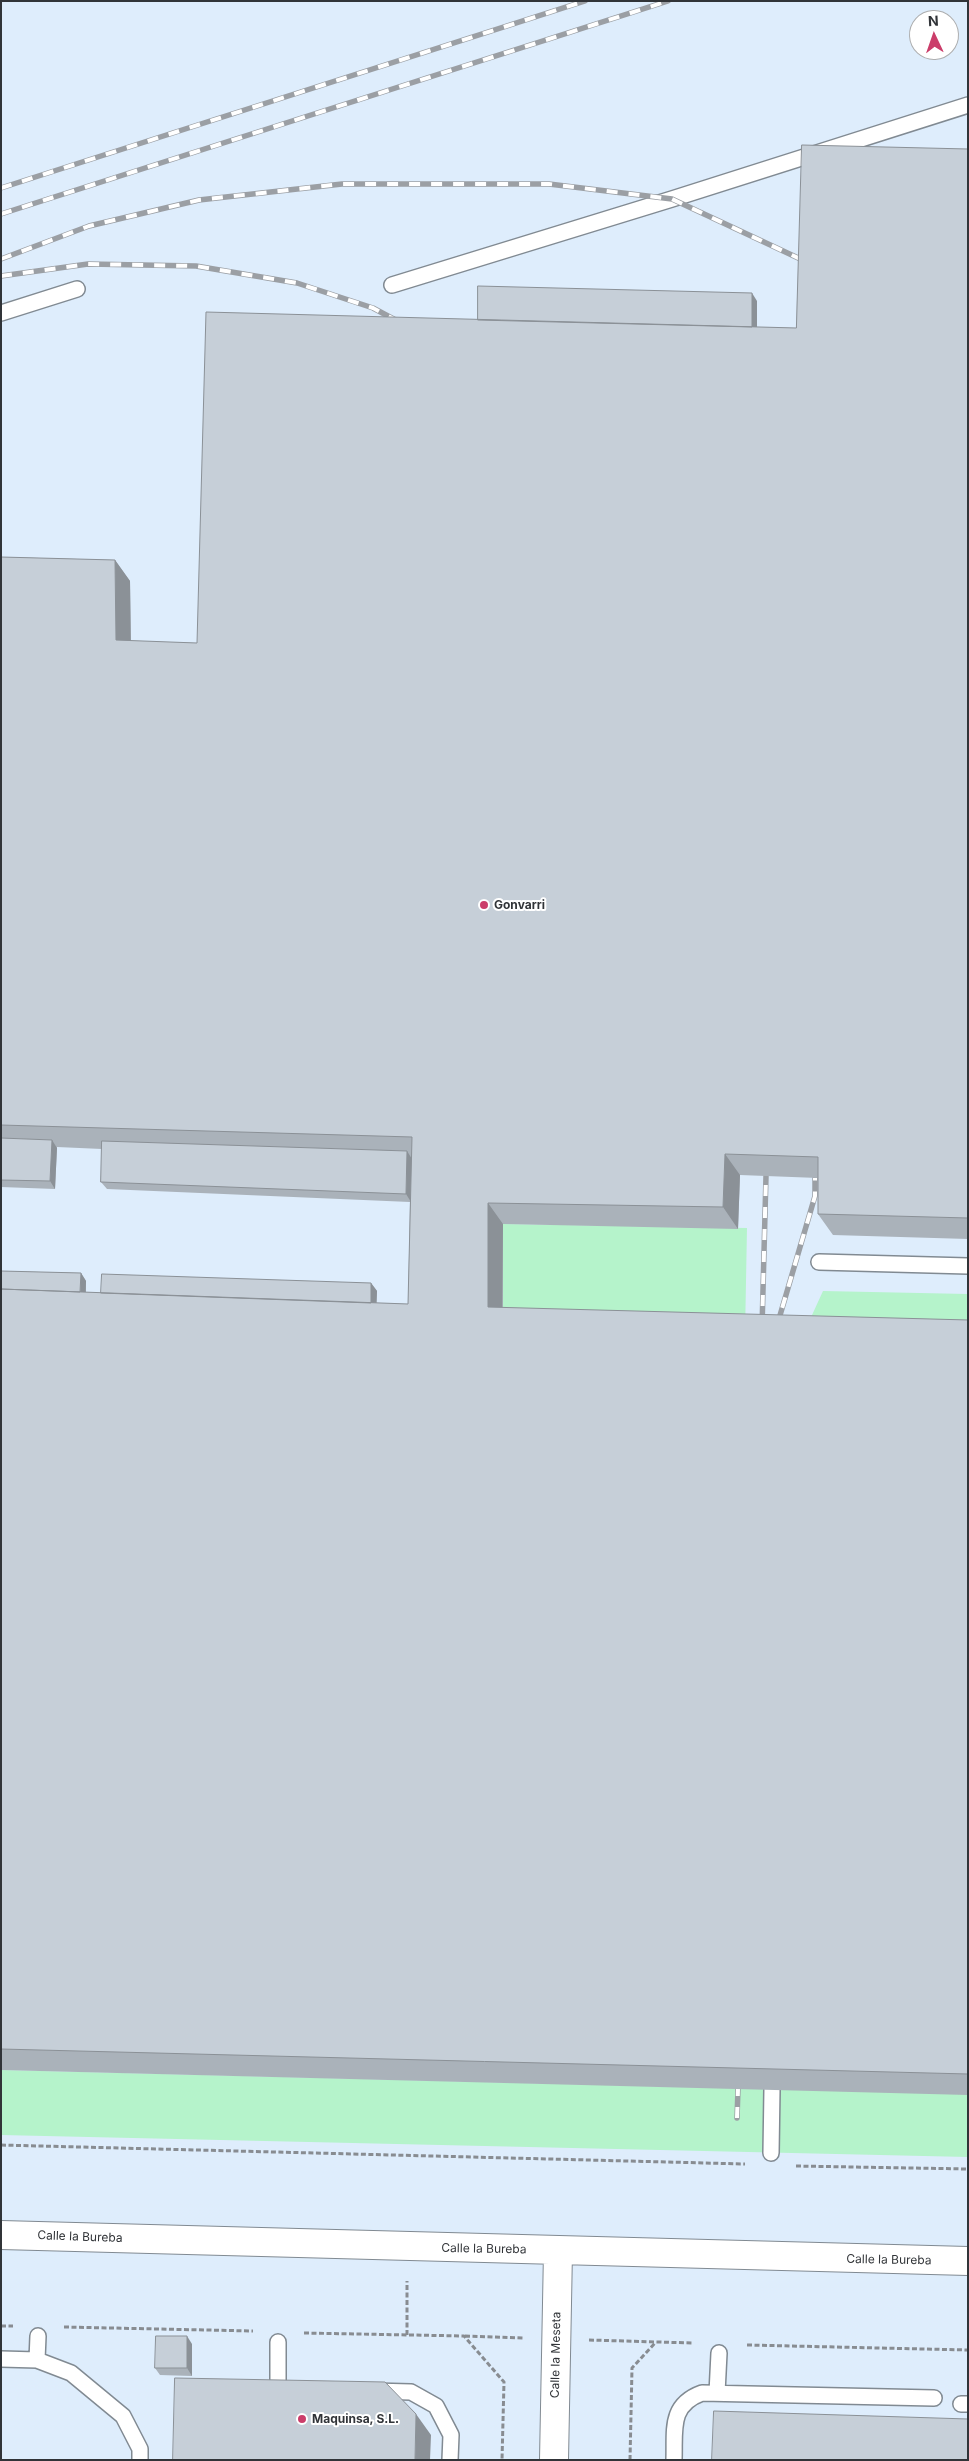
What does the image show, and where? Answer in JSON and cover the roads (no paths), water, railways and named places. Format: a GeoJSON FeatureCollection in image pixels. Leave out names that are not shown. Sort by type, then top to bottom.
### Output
{"type":"FeatureCollection","features":[{"type":"Feature","properties":{"kind":"street","name":"Calle la Bureba"},"geometry":{"type":"LineString","coordinates":[[1,2235],[968,2262]]}},
{"type":"Feature","properties":{"kind":"street","name":"Calle la Meseta"},"geometry":{"type":"LineString","coordinates":[[554,2460],[558,2251]]}},
{"type":"Feature","properties":{"kind":"lane"},"geometry":{"type":"LineString","coordinates":[[392,285],[968,105]]}},
{"type":"Feature","properties":{"kind":"lane"},"geometry":{"type":"LineString","coordinates":[[1,313],[78,289]]}},
{"type":"Feature","properties":{"kind":"lane"},"geometry":{"type":"LineString","coordinates":[[819,1262],[968,1266]]}},
{"type":"Feature","properties":{"kind":"lane"},"geometry":{"type":"LineString","coordinates":[[770,2153],[772,2089]]}},
{"type":"Feature","properties":{"kind":"lane"},"geometry":{"type":"LineString","coordinates":[[37,2360],[38,2336]]}},
{"type":"Feature","properties":{"kind":"lane"},"geometry":{"type":"LineString","coordinates":[[278,2342],[278,2390]]}},
{"type":"Feature","properties":{"kind":"lane"},"geometry":{"type":"LineString","coordinates":[[717,2393],[719,2353]]}},
{"type":"Feature","properties":{"kind":"lane"},"geometry":{"type":"LineString","coordinates":[[1,2359],[37,2360],[70,2373],[123,2416],[140,2449],[140,2460]]}},
{"type":"Feature","properties":{"kind":"lane"},"geometry":{"type":"LineString","coordinates":[[259,2390],[297,2390]]}},
{"type":"Feature","properties":{"kind":"lane"},"geometry":{"type":"LineString","coordinates":[[354,2391],[411,2392],[436,2406],[450,2435],[450,2460]]}},
{"type":"Feature","properties":{"kind":"lane"},"geometry":{"type":"LineString","coordinates":[[674,2460],[676,2416],[689,2398],[702,2393],[934,2398]]}},
{"type":"Feature","properties":{"kind":"railway"},"geometry":{"type":"LineString","coordinates":[[1,188],[585,1]]}},
{"type":"Feature","properties":{"kind":"railway"},"geometry":{"type":"LineString","coordinates":[[1,214],[668,1]]}},
{"type":"Feature","properties":{"kind":"railway"},"geometry":{"type":"LineString","coordinates":[[1,259],[89,226],[199,200],[342,184],[549,184],[672,199],[811,264]]}},
{"type":"Feature","properties":{"kind":"railway"},"geometry":{"type":"LineString","coordinates":[[1,276],[88,264],[196,266],[297,283],[373,308],[403,324]]}},
{"type":"Feature","properties":{"kind":"railway"},"geometry":{"type":"LineString","coordinates":[[762,1328],[766,1176]]}},
{"type":"Feature","properties":{"kind":"railway"},"geometry":{"type":"LineString","coordinates":[[776,1329],[815,1196],[815,1178]]}},
{"type":"Feature","properties":{"kind":"railway"},"geometry":{"type":"LineString","coordinates":[[737,2118],[738,2089]]}},
{"type":"Feature","properties":{"kind":"place","name":"Gonvarri"},"geometry":{"type":"Point","coordinates":[484,905]}},
{"type":"Feature","properties":{"kind":"place","name":"Maquinsa, S.L."},"geometry":{"type":"Point","coordinates":[302,2419]}}]}
